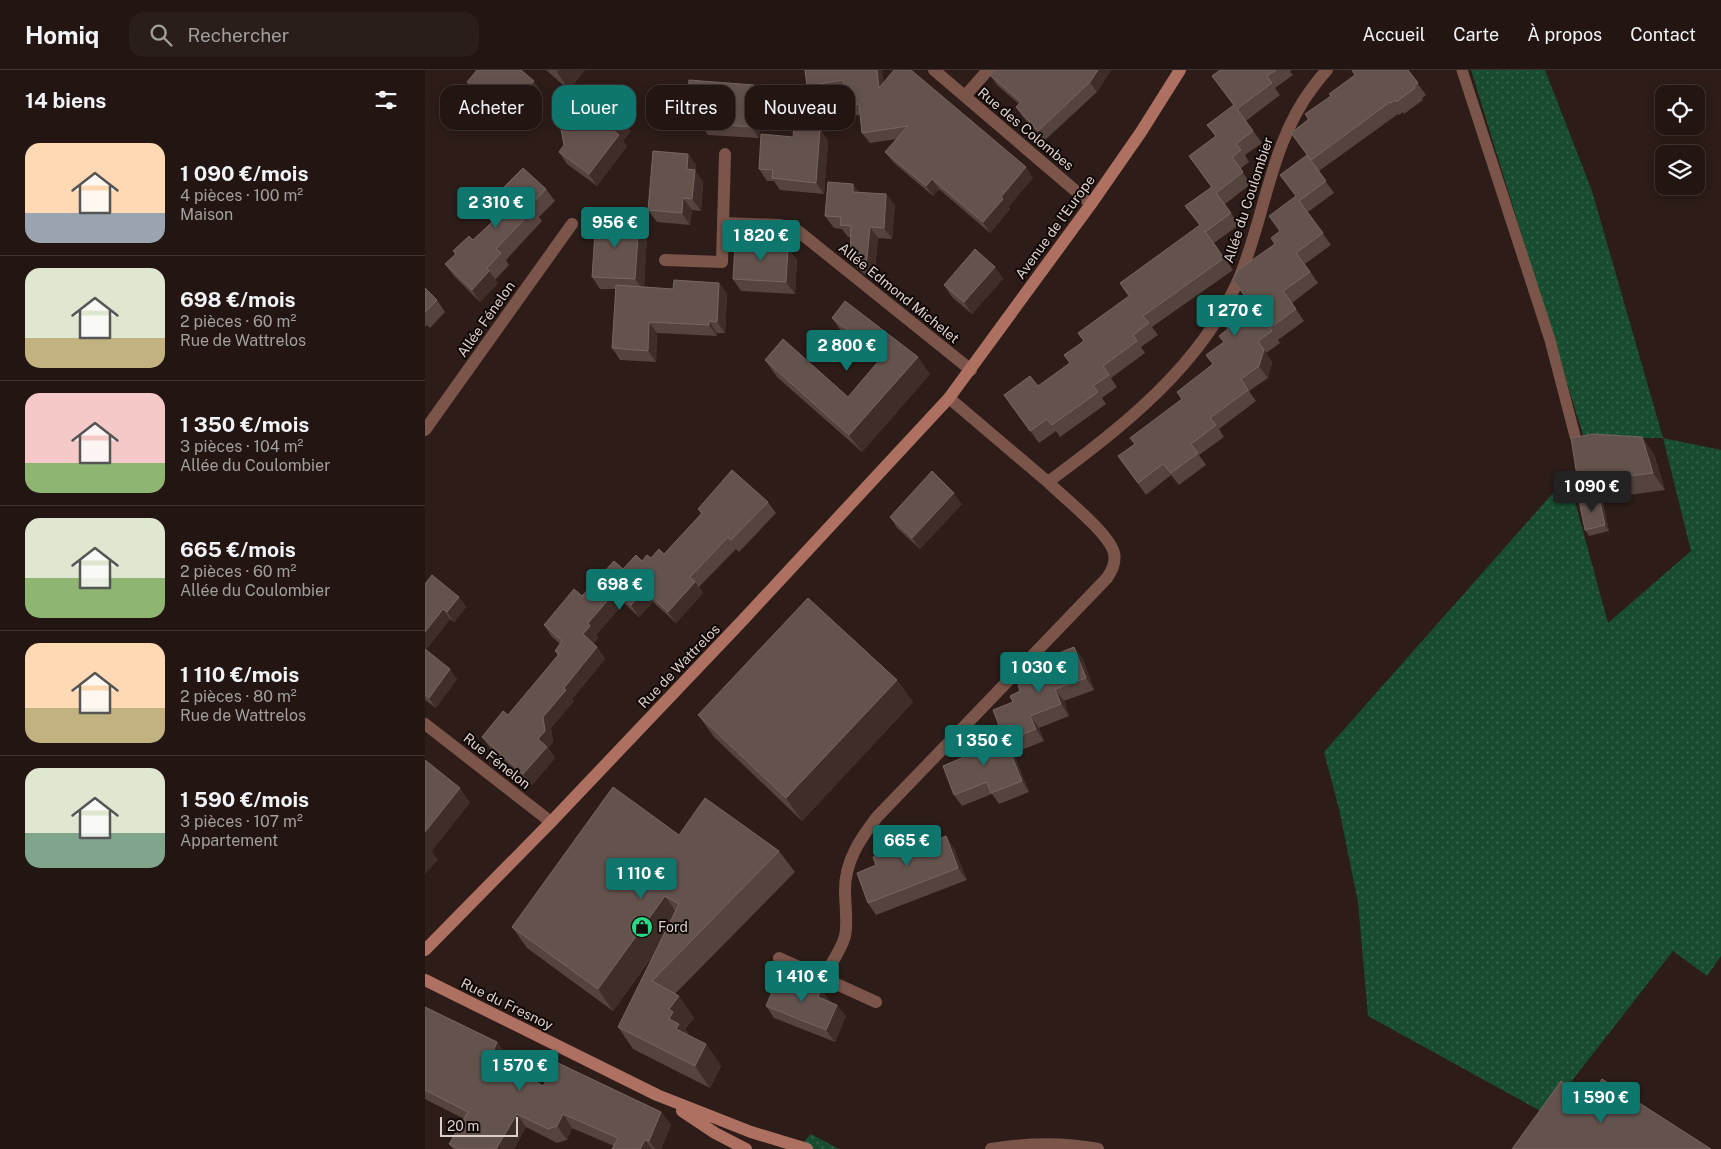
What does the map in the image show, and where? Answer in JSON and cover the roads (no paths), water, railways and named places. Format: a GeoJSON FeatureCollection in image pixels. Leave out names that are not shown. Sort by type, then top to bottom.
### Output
{"type":"FeatureCollection","features":[{"type":"Feature","properties":{"kind":"street","name":"Rue des Colombes"},"geometry":{"type":"LineString","coordinates":[[934,70],[1091,204]]}},
{"type":"Feature","properties":{"kind":"street","name":"Rue des Colombes"},"geometry":{"type":"LineString","coordinates":[[965,96],[988,70]]}},
{"type":"Feature","properties":{"kind":"street","name":"Avenue de l'Europe"},"geometry":{"type":"LineString","coordinates":[[949,398],[1091,204],[1147,124],[1180,70]]}},
{"type":"Feature","properties":{"kind":"street","name":"Allée du Coulombier"},"geometry":{"type":"LineString","coordinates":[[1048,482],[1101,443],[1150,400],[1185,363],[1210,330],[1226,305],[1247,256],[1285,135],[1301,102],[1327,70]]}},
{"type":"Feature","properties":{"kind":"street"},"geometry":{"type":"LineString","coordinates":[[665,260],[722,262],[725,154]]}},
{"type":"Feature","properties":{"kind":"street","name":"Allée Edmond Michelet"},"geometry":{"type":"LineString","coordinates":[[723,223],[780,225],[798,231],[971,370]]}},
{"type":"Feature","properties":{"kind":"street","name":"Allée Fénelon"},"geometry":{"type":"LineString","coordinates":[[425,430],[572,224]]}},
{"type":"Feature","properties":{"kind":"street"},"geometry":{"type":"LineString","coordinates":[[823,978],[845,936],[847,871],[853,852],[862,836],[877,817],[1107,578],[1115,562],[1110,544],[1097,529],[1048,482],[949,398]]}},
{"type":"Feature","properties":{"kind":"street","name":"Rue de Wattrelos"},"geometry":{"type":"LineString","coordinates":[[425,950],[551,822],[742,621],[949,398]]}},
{"type":"Feature","properties":{"kind":"street","name":"Rue Fénelon"},"geometry":{"type":"LineString","coordinates":[[425,724],[551,822]]}},
{"type":"Feature","properties":{"kind":"street"},"geometry":{"type":"LineString","coordinates":[[779,958],[876,1002]]}},
{"type":"Feature","properties":{"kind":"street","name":"Rue du Fresnoy"},"geometry":{"type":"LineString","coordinates":[[425,980],[657,1095],[741,1129],[807,1149]]}},
{"type":"Feature","properties":{"kind":"street","name":"Rue du Fresnoy"},"geometry":{"type":"LineString","coordinates":[[657,1095],[746,1149]]}},
{"type":"Feature","properties":{"kind":"street"},"geometry":{"type":"LineString","coordinates":[[991,1149],[1027,1144],[1057,1144],[1098,1149]]}},
{"type":"Feature","properties":{"kind":"lane"},"geometry":{"type":"LineString","coordinates":[[1462,70],[1550,340],[1575,436]]}},
{"type":"Feature","properties":{"kind":"place","name":"Ford"},"geometry":{"type":"Point","coordinates":[642,927]}}]}
